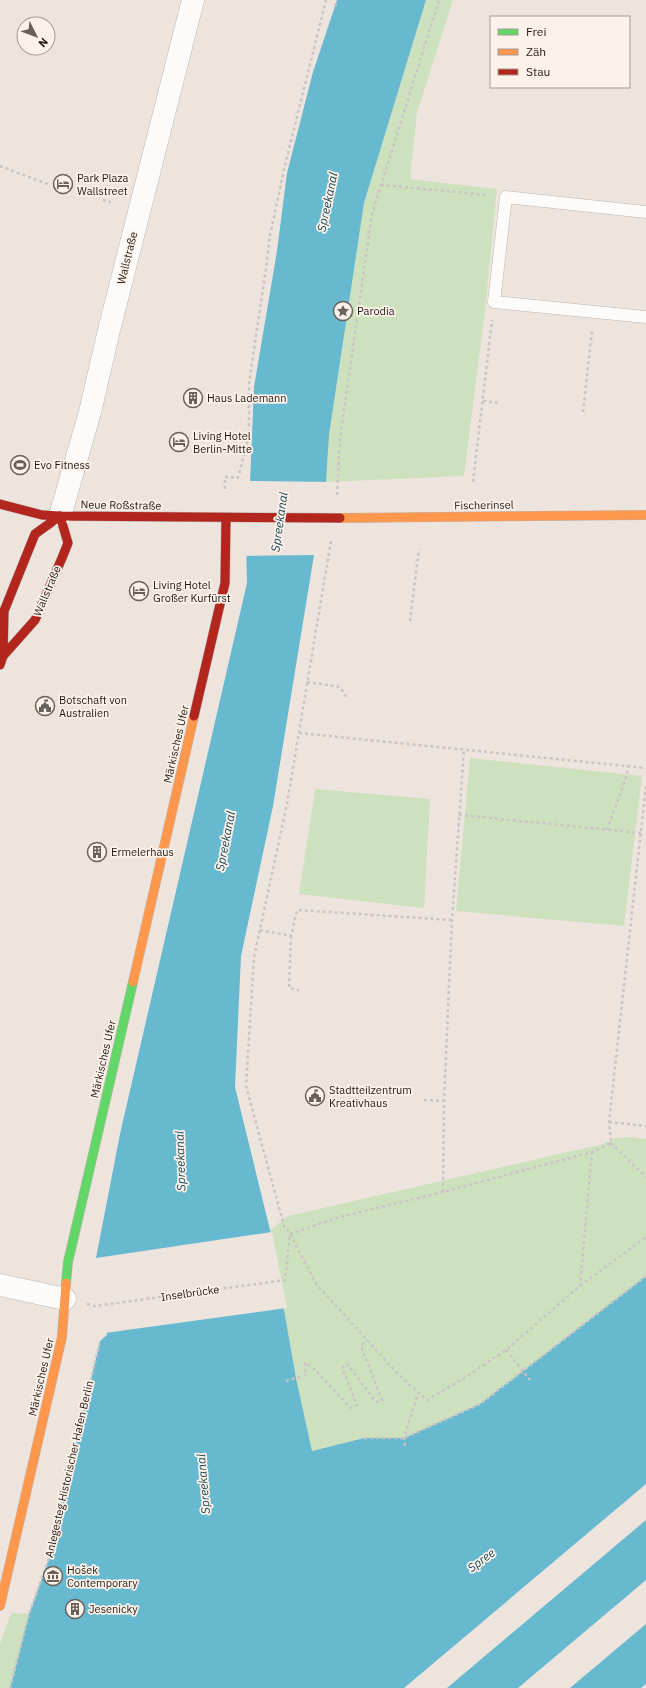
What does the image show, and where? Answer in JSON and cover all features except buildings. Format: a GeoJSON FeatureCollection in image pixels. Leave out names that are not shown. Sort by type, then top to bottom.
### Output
{"type":"FeatureCollection","features":[{"type":"Feature","properties":{"kind":"street","name":"Wallstraße"},"geometry":{"type":"LineString","coordinates":[[2,660],[35,620],[68,543],[60,516],[90,412],[111,322],[193,0]]}},
{"type":"Feature","properties":{"kind":"street","name":"Neue Roßstraße"},"geometry":{"type":"LineString","coordinates":[[0,504],[42,515],[244,518]]}},
{"type":"Feature","properties":{"kind":"street","name":"Fischerinsel"},"geometry":{"type":"LineString","coordinates":[[244,518],[646,515]]}},
{"type":"Feature","properties":{"kind":"street","name":"Wallstraße"},"geometry":{"type":"LineString","coordinates":[[2,660],[4,610],[34,534],[60,516]]}},
{"type":"Feature","properties":{"kind":"street","name":"Märkisches Ufer"},"geometry":{"type":"LineString","coordinates":[[0,1606],[62,1337],[68,1262],[226,583],[226,518]]}},
{"type":"Feature","properties":{"kind":"street"},"geometry":{"type":"LineString","coordinates":[[0,1285],[65,1299]]}},
{"type":"Feature","properties":{"kind":"lane"},"geometry":{"type":"LineString","coordinates":[[646,212],[506,197],[494,302],[646,317]]}},
{"type":"Feature","properties":{"kind":"path"},"geometry":{"type":"LineString","coordinates":[[225,489],[224,477],[238,478],[247,444],[249,428],[249,383],[269,240],[285,165],[326,0]]}},
{"type":"Feature","properties":{"kind":"path"},"geometry":{"type":"LineString","coordinates":[[335,6],[337,0]]}},
{"type":"Feature","properties":{"kind":"path"},"geometry":{"type":"LineString","coordinates":[[338,487],[341,431],[372,214],[439,0]]}},
{"type":"Feature","properties":{"kind":"path"},"geometry":{"type":"LineString","coordinates":[[0,166],[50,185]]}},
{"type":"Feature","properties":{"kind":"path"},"geometry":{"type":"LineString","coordinates":[[381,185],[506,197]]}},
{"type":"Feature","properties":{"kind":"path"},"geometry":{"type":"LineString","coordinates":[[103,200],[111,202]]}},
{"type":"Feature","properties":{"kind":"path"},"geometry":{"type":"LineString","coordinates":[[473,482],[484,402],[494,302]]}},
{"type":"Feature","properties":{"kind":"path"},"geometry":{"type":"LineString","coordinates":[[583,412],[594,312]]}},
{"type":"Feature","properties":{"kind":"path"},"geometry":{"type":"LineString","coordinates":[[484,402],[500,403]]}},
{"type":"Feature","properties":{"kind":"path"},"geometry":{"type":"LineString","coordinates":[[330,548],[287,804],[254,957],[246,1086],[284,1226],[290,1234],[318,1285],[399,1375],[427,1400],[469,1375],[506,1350],[580,1286],[646,1237]]}},
{"type":"Feature","properties":{"kind":"path"},"geometry":{"type":"LineString","coordinates":[[410,622],[419,549]]}},
{"type":"Feature","properties":{"kind":"path"},"geometry":{"type":"LineString","coordinates":[[307,682],[340,687],[347,698]]}},
{"type":"Feature","properties":{"kind":"path"},"geometry":{"type":"LineString","coordinates":[[299,733],[646,768]]}},
{"type":"Feature","properties":{"kind":"path"},"geometry":{"type":"LineString","coordinates":[[443,1192],[444,1101],[452,920],[464,750]]}},
{"type":"Feature","properties":{"kind":"path"},"geometry":{"type":"LineString","coordinates":[[607,830],[627,775],[628,766]]}},
{"type":"Feature","properties":{"kind":"path"},"geometry":{"type":"LineString","coordinates":[[646,785],[609,1122],[611,1143],[646,1177]]}},
{"type":"Feature","properties":{"kind":"path"},"geometry":{"type":"LineString","coordinates":[[459,815],[641,833]]}},
{"type":"Feature","properties":{"kind":"path"},"geometry":{"type":"LineString","coordinates":[[299,990],[289,988],[291,936],[297,910],[452,920]]}},
{"type":"Feature","properties":{"kind":"path"},"geometry":{"type":"LineString","coordinates":[[260,930],[291,936]]}},
{"type":"Feature","properties":{"kind":"path"},"geometry":{"type":"LineString","coordinates":[[424,1100],[444,1101]]}},
{"type":"Feature","properties":{"kind":"path"},"geometry":{"type":"LineString","coordinates":[[609,1122],[646,1126]]}},
{"type":"Feature","properties":{"kind":"path"},"geometry":{"type":"LineString","coordinates":[[290,1234],[340,1217],[443,1192],[592,1152],[611,1143]]}},
{"type":"Feature","properties":{"kind":"path"},"geometry":{"type":"LineString","coordinates":[[580,1286],[592,1152]]}},
{"type":"Feature","properties":{"kind":"path","name":"Inselbrücke"},"geometry":{"type":"LineString","coordinates":[[95,1306],[285,1280],[290,1234]]}},
{"type":"Feature","properties":{"kind":"path"},"geometry":{"type":"LineString","coordinates":[[364,1438],[404,1438],[480,1404],[522,1370],[646,1276]]}},
{"type":"Feature","properties":{"kind":"path"},"geometry":{"type":"LineString","coordinates":[[286,1381],[306,1375],[305,1363],[312,1368],[351,1408],[357,1405],[342,1368],[347,1364],[376,1402],[382,1400],[361,1346],[367,1340]]}},
{"type":"Feature","properties":{"kind":"path","name":"Anlegesteg Historischer Hafen Berlin"},"geometry":{"type":"LineString","coordinates":[[10,1688],[29,1614],[48,1561],[100,1341]]}},
{"type":"Feature","properties":{"kind":"path"},"geometry":{"type":"LineString","coordinates":[[506,1350],[530,1380]]}},
{"type":"Feature","properties":{"kind":"path"},"geometry":{"type":"LineString","coordinates":[[405,1446],[404,1438],[418,1392]]}},
{"type":"Feature","properties":{"kind":"green space"},"geometry":{"type":"Polygon","coordinates":[[[426,0],[453,0],[417,113],[410,179],[497,189],[485,311],[464,476],[326,482],[329,435],[364,203],[426,0]]]}},
{"type":"Feature","properties":{"kind":"green space"},"geometry":{"type":"Polygon","coordinates":[[[470,758],[642,776],[624,926],[456,911],[470,758]]]}},
{"type":"Feature","properties":{"kind":"green space"},"geometry":{"type":"Polygon","coordinates":[[[315,789],[430,799],[424,908],[299,894],[315,789]]]}},
{"type":"Feature","properties":{"kind":"green space"},"geometry":{"type":"Polygon","coordinates":[[[632,1137],[646,1139],[646,1276],[480,1404],[404,1438],[364,1438],[312,1451],[296,1378],[270,1230],[288,1216],[603,1144],[615,1138],[632,1137]]]}},
{"type":"Feature","properties":{"kind":"green space"},"geometry":{"type":"Polygon","coordinates":[[[11,1613],[29,1614],[10,1688],[0,1688],[0,1644],[11,1613]]]}},
{"type":"Feature","properties":{"kind":"water"},"geometry":{"type":"Polygon","coordinates":[[[337,0],[426,0],[364,203],[329,435],[326,482],[273,806],[241,956],[235,1087],[270,1230],[296,1378],[312,1451],[364,1438],[404,1438],[480,1404],[646,1276],[646,1484],[404,1688],[10,1688],[29,1614],[48,1561],[100,1341],[107,1335],[96,1258],[120,1134],[247,583],[246,541],[254,387],[277,251],[287,173],[313,72],[337,0]]]}},
{"type":"Feature","properties":{"kind":"water"},"geometry":{"type":"Polygon","coordinates":[[[646,1520],[646,1580],[518,1688],[447,1688],[646,1520]]]}},
{"type":"Feature","properties":{"kind":"water"},"geometry":{"type":"Polygon","coordinates":[[[646,1624],[646,1684],[641,1688],[570,1688],[646,1624]]]}},
{"type":"Feature","properties":{"kind":"pier"},"geometry":{"type":"Polygon","coordinates":[[[248,481],[328,482],[316,555],[244,556],[248,481]]]}},
{"type":"Feature","properties":{"kind":"pier"},"geometry":{"type":"Polygon","coordinates":[[[272,1232],[287,1308],[105,1333],[96,1270],[96,1258],[272,1232]]]}},
{"type":"Feature","properties":{"kind":"traffic: fast"},"geometry":{"type":"LineString","coordinates":[[66,1283],[68,1262],[133,982]]}},
{"type":"Feature","properties":{"kind":"traffic: slow"},"geometry":{"type":"LineString","coordinates":[[340,518],[646,515]]}},
{"type":"Feature","properties":{"kind":"traffic: slow"},"geometry":{"type":"LineString","coordinates":[[133,982],[194,716]]}},
{"type":"Feature","properties":{"kind":"traffic: slow"},"geometry":{"type":"LineString","coordinates":[[0,1606],[62,1337],[66,1283]]}},
{"type":"Feature","properties":{"kind":"traffic: jam"},"geometry":{"type":"LineString","coordinates":[[0,504],[42,515],[60,516],[340,518]]}},
{"type":"Feature","properties":{"kind":"traffic: jam"},"geometry":{"type":"LineString","coordinates":[[3,656],[4,611],[35,534],[60,516]]}},
{"type":"Feature","properties":{"kind":"traffic: jam"},"geometry":{"type":"LineString","coordinates":[[0,665],[3,656],[35,620],[62,558],[68,543],[60,516]]}},
{"type":"Feature","properties":{"kind":"traffic: jam"},"geometry":{"type":"LineString","coordinates":[[194,716],[225,583],[226,518]]}},
{"type":"Feature","properties":{"kind":"place","name":"Park Plaza Wallstreet"},"geometry":{"type":"Point","coordinates":[63,184]}},
{"type":"Feature","properties":{"kind":"place","name":"Parodia"},"geometry":{"type":"Point","coordinates":[343,311]}},
{"type":"Feature","properties":{"kind":"place","name":"Haus Lademann"},"geometry":{"type":"Point","coordinates":[193,398]}},
{"type":"Feature","properties":{"kind":"place","name":"Living Hotel Berlin-Mitte"},"geometry":{"type":"Point","coordinates":[179,442]}},
{"type":"Feature","properties":{"kind":"place","name":"Evo Fitness"},"geometry":{"type":"Point","coordinates":[20,465]}},
{"type":"Feature","properties":{"kind":"place","name":"Living Hotel Großer Kurfürst"},"geometry":{"type":"Point","coordinates":[139,591]}},
{"type":"Feature","properties":{"kind":"place","name":"Botschaft von Australien"},"geometry":{"type":"Point","coordinates":[45,706]}},
{"type":"Feature","properties":{"kind":"place","name":"Ermelerhaus"},"geometry":{"type":"Point","coordinates":[97,852]}},
{"type":"Feature","properties":{"kind":"place","name":"Stadtteilzentrum Kreativhaus"},"geometry":{"type":"Point","coordinates":[315,1096]}},
{"type":"Feature","properties":{"kind":"place","name":"Hošek Contemporary"},"geometry":{"type":"Point","coordinates":[53,1576]}},
{"type":"Feature","properties":{"kind":"place","name":"Jesenicky"},"geometry":{"type":"Point","coordinates":[75,1609]}},
{"type":"Feature","properties":{"kind":"water label","name":"Spreekanal"},"geometry":{"type":"Point","coordinates":[327,202]}},
{"type":"Feature","properties":{"kind":"water label","name":"Spreekanal"},"geometry":{"type":"Point","coordinates":[279,522]}},
{"type":"Feature","properties":{"kind":"water label","name":"Spreekanal"},"geometry":{"type":"Point","coordinates":[225,841]}},
{"type":"Feature","properties":{"kind":"water label","name":"Spreekanal"},"geometry":{"type":"Point","coordinates":[180,1161]}},
{"type":"Feature","properties":{"kind":"water label","name":"Spreekanal"},"geometry":{"type":"Point","coordinates":[203,1484]}},
{"type":"Feature","properties":{"kind":"water label","name":"Spree"},"geometry":{"type":"Point","coordinates":[481,1560]}}]}
